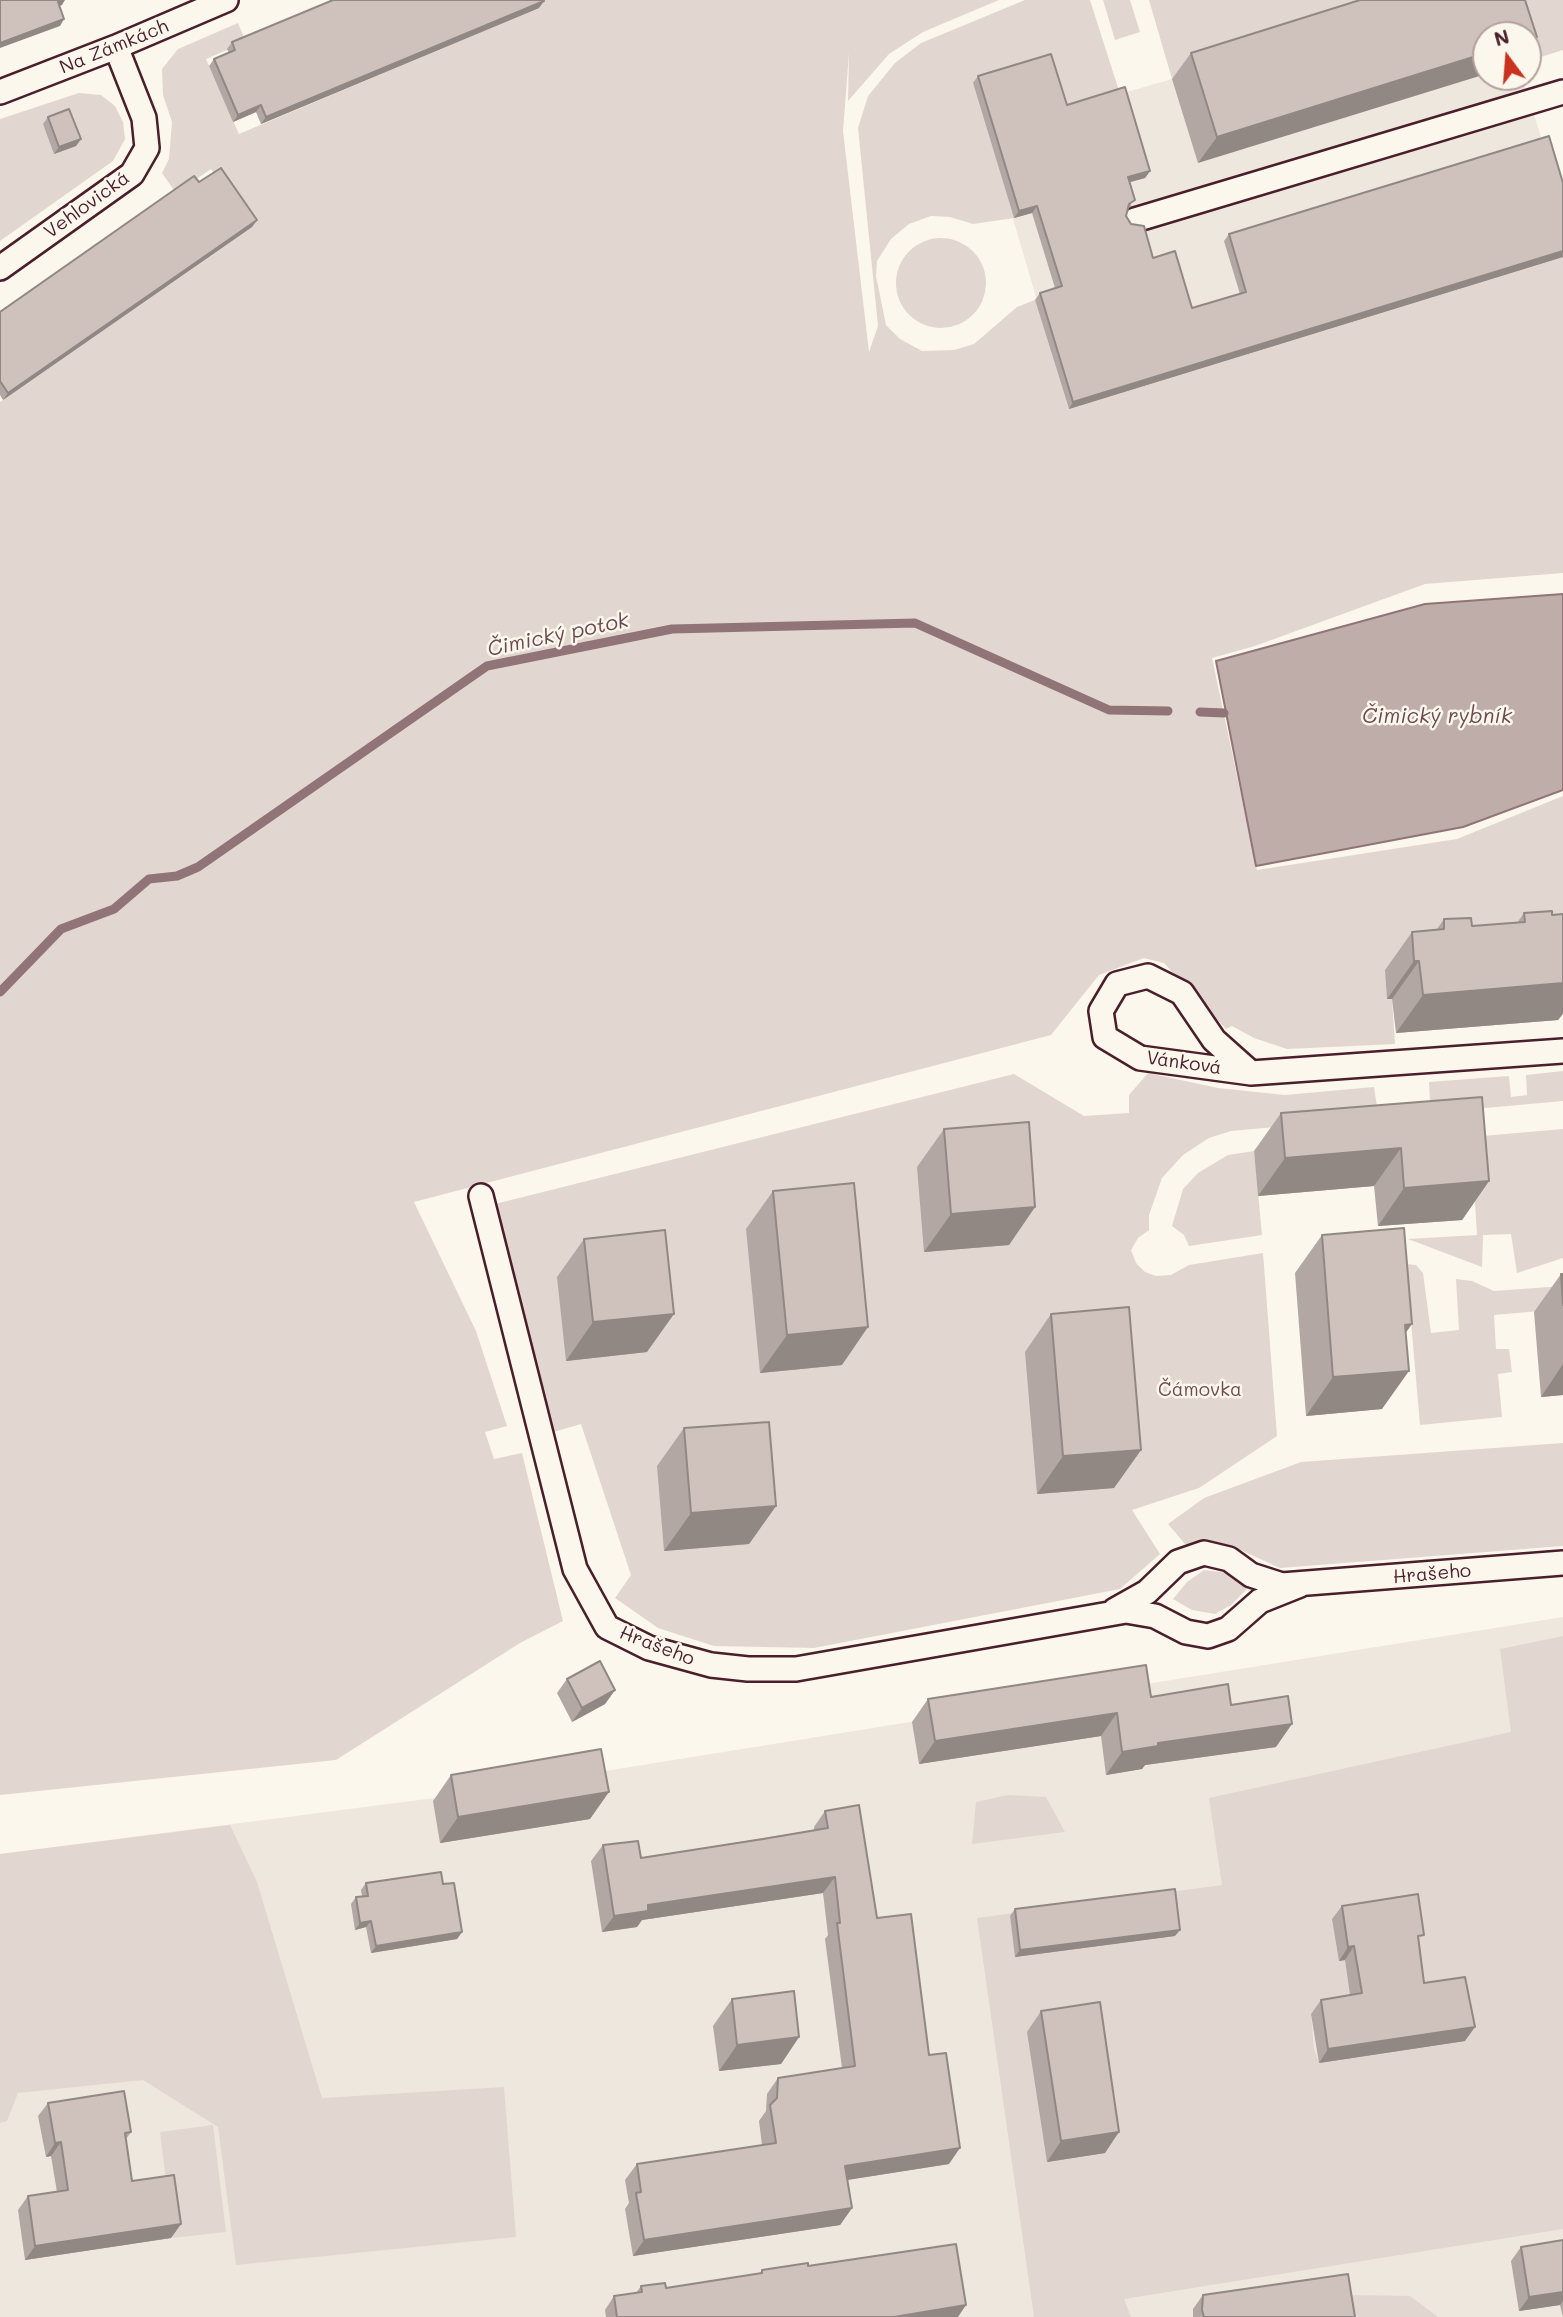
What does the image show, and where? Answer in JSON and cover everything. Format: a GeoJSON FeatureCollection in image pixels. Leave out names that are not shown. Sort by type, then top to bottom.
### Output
{"type":"FeatureCollection","features":[{"type":"Feature","properties":{"kind":"street","name":"Na Zámkách"},"geometry":{"type":"LineString","coordinates":[[0,92],[226,0]]}},
{"type":"Feature","properties":{"kind":"street","name":"Vehlovická"},"geometry":{"type":"LineString","coordinates":[[0,268],[132,174],[147,148],[144,118],[116,47]]}},
{"type":"Feature","properties":{"kind":"street"},"geometry":{"type":"LineString","coordinates":[[1135,220],[1563,92]]}},
{"type":"Feature","properties":{"kind":"street","name":"Vánková"},"geometry":{"type":"LineString","coordinates":[[1251,1073],[1214,1040],[1182,993],[1148,976],[1117,984],[1101,1011],[1105,1037],[1140,1058],[1251,1073],[1563,1051]]}},
{"type":"Feature","properties":{"kind":"street","name":"Hrašeho"},"geometry":{"type":"LineString","coordinates":[[481,1196],[575,1569],[607,1627],[649,1647],[690,1661],[748,1670],[796,1669],[1111,1612],[1141,1612],[1166,1620],[1186,1632],[1208,1636],[1228,1629],[1261,1601],[1300,1585]]}},
{"type":"Feature","properties":{"kind":"street","name":"Hrašeho"},"geometry":{"type":"LineString","coordinates":[[1111,1612],[1147,1592],[1178,1562],[1204,1553],[1229,1559],[1264,1581],[1300,1585],[1563,1563]]}},
{"type":"Feature","properties":{"kind":"shaded area"},"geometry":{"type":"Polygon","coordinates":[[[1472,37],[1472,91],[1526,91],[1563,206],[1563,257],[1069,409],[973,83],[1120,94],[1172,79],[1472,37]]]}},
{"type":"Feature","properties":{"kind":"shaded area"},"geometry":{"type":"Polygon","coordinates":[[[1563,1617],[1563,2317],[0,2317],[0,1854],[450,1796],[1563,1617]]]}},
{"type":"Feature","properties":{"kind":"green space"},"geometry":{"type":"Polygon","coordinates":[[[535,0],[999,0],[923,32],[889,54],[848,101],[849,53],[843,131],[869,352],[878,326],[858,128],[868,96],[895,63],[921,43],[1025,0],[1090,0],[1120,94],[1062,112],[973,83],[1014,218],[973,224],[950,217],[931,216],[909,224],[891,239],[877,261],[876,276],[886,325],[900,339],[922,351],[954,350],[974,344],[1017,307],[1035,300],[1069,409],[1563,257],[1563,573],[1425,584],[1255,646],[1212,658],[1257,870],[1457,839],[1563,796],[1563,950],[1392,999],[1395,1044],[1287,1049],[1254,1038],[1232,1026],[1226,1029],[1164,963],[1144,958],[1099,975],[1051,1035],[414,1202],[476,1331],[507,1426],[485,1432],[494,1459],[522,1453],[563,1621],[520,1643],[336,1760],[0,1795],[0,402],[252,227],[211,169],[176,193],[162,173],[169,159],[172,122],[163,95],[162,69],[178,49],[238,23],[246,42],[206,59],[239,134],[538,8],[535,0]]]}},
{"type":"Feature","properties":{"kind":"green space"},"geometry":{"type":"Polygon","coordinates":[[[1103,0],[1130,0],[1140,32],[1115,40],[1103,0]]]}},
{"type":"Feature","properties":{"kind":"green space"},"geometry":{"type":"Polygon","coordinates":[[[1149,0],[1427,0],[1172,79],[1149,0]]]}},
{"type":"Feature","properties":{"kind":"green space"},"geometry":{"type":"Polygon","coordinates":[[[1498,0],[1563,0],[1563,50],[1542,57],[1542,21],[1516,21],[1498,0]]]}},
{"type":"Feature","properties":{"kind":"green space"},"geometry":{"type":"Polygon","coordinates":[[[79,93],[101,95],[115,106],[123,122],[125,139],[113,161],[0,241],[0,119],[79,93]]]}},
{"type":"Feature","properties":{"kind":"green space"},"geometry":{"type":"Polygon","coordinates":[[[941,238],[958,242],[973,251],[982,266],[986,283],[982,300],[973,315],[958,324],[941,328],[924,324],[909,315],[900,300],[896,283],[900,266],[909,251],[924,242],[941,238]]]}},
{"type":"Feature","properties":{"kind":"green space","name":"Čámovka"},"geometry":{"type":"Polygon","coordinates":[[[1563,1071],[1563,1101],[1231,1131],[1209,1138],[1183,1155],[1162,1178],[1149,1215],[1149,1230],[1138,1238],[1131,1250],[1136,1263],[1145,1272],[1156,1276],[1171,1275],[1189,1265],[1263,1253],[1277,1436],[1199,1488],[1132,1510],[1160,1554],[1120,1589],[814,1648],[714,1646],[658,1628],[615,1598],[631,1575],[581,1424],[543,1435],[491,1205],[1014,1074],[1084,1116],[1129,1113],[1129,1095],[1148,1073],[1218,1088],[1285,1095],[1374,1087],[1377,1106],[1430,1103],[1429,1082],[1509,1076],[1511,1097],[1527,1095],[1526,1075],[1563,1071]]]}},
{"type":"Feature","properties":{"kind":"green space"},"geometry":{"type":"Polygon","coordinates":[[[1563,1129],[1563,1258],[1517,1273],[1511,1234],[1483,1235],[1482,1267],[1408,1239],[1477,1235],[1471,1137],[1563,1129]]]}},
{"type":"Feature","properties":{"kind":"green space"},"geometry":{"type":"Polygon","coordinates":[[[1254,1151],[1262,1235],[1189,1246],[1184,1235],[1172,1226],[1183,1189],[1198,1173],[1228,1155],[1254,1151]]]}},
{"type":"Feature","properties":{"kind":"green space"},"geometry":{"type":"Polygon","coordinates":[[[1406,1264],[1416,1265],[1423,1273],[1431,1333],[1459,1330],[1456,1279],[1472,1281],[1494,1291],[1563,1286],[1563,1309],[1494,1315],[1496,1349],[1509,1349],[1512,1372],[1498,1374],[1502,1417],[1420,1425],[1406,1264]]]}},
{"type":"Feature","properties":{"kind":"green space"},"geometry":{"type":"Polygon","coordinates":[[[1563,1443],[1563,1546],[1280,1568],[1234,1547],[1185,1544],[1168,1524],[1204,1498],[1301,1462],[1563,1443]]]}},
{"type":"Feature","properties":{"kind":"green space"},"geometry":{"type":"Polygon","coordinates":[[[1204,1570],[1228,1573],[1248,1588],[1231,1605],[1215,1614],[1192,1610],[1173,1599],[1187,1582],[1204,1570]]]}},
{"type":"Feature","properties":{"kind":"green space"},"geometry":{"type":"Polygon","coordinates":[[[1563,1636],[1563,2229],[1124,2299],[1131,2317],[1034,2317],[977,1918],[1222,1885],[1209,1798],[1511,1732],[1500,1649],[1563,1636]],[[1408,1908],[1339,1961],[1345,1960],[1352,2007],[1311,2013],[1314,2049],[1319,2063],[1414,1997],[1408,1908]],[[1010,1916],[1016,1957],[1175,1936],[1010,1916]]]}},
{"type":"Feature","properties":{"kind":"green space"},"geometry":{"type":"Polygon","coordinates":[[[1008,1795],[1046,1797],[1065,1832],[972,1844],[976,1802],[1008,1795]]]}},
{"type":"Feature","properties":{"kind":"green space"},"geometry":{"type":"Polygon","coordinates":[[[230,1825],[257,1882],[322,2098],[504,2087],[516,2237],[236,2265],[218,2127],[143,2080],[18,2093],[7,2121],[0,2123],[0,1854],[230,1825]]]}},
{"type":"Feature","properties":{"kind":"green space"},"geometry":{"type":"Polygon","coordinates":[[[213,2125],[226,2232],[173,2238],[160,2132],[213,2125]]]}},
{"type":"Feature","properties":{"kind":"green space"},"geometry":{"type":"Polygon","coordinates":[[[1351,2295],[1410,2296],[1438,2317],[1354,2317],[1351,2295]]]}},
{"type":"Feature","properties":{"kind":"water","name":"Čimický rybník"},"geometry":{"type":"Polygon","coordinates":[[[1563,594],[1563,790],[1463,827],[1256,866],[1216,661],[1425,604],[1563,594]]]}},
{"type":"Feature","properties":{"kind":"building"},"geometry":{"type":"Polygon","coordinates":[[[0,0],[62,0],[58,2],[64,19],[0,43],[0,0]]]}},
{"type":"Feature","properties":{"kind":"building"},"geometry":{"type":"Polygon","coordinates":[[[333,0],[544,1],[266,117],[261,105],[238,115],[214,59],[235,50],[232,42],[333,0]]]}},
{"type":"Feature","properties":{"kind":"building"},"geometry":{"type":"Polygon","coordinates":[[[1360,0],[1525,0],[1532,21],[1472,21],[1472,57],[1217,137],[1191,53],[1360,0]]]}},
{"type":"Feature","properties":{"kind":"building"},"geometry":{"type":"Polygon","coordinates":[[[1051,54],[1067,105],[1125,87],[1150,171],[1128,177],[1135,200],[1129,204],[1126,216],[1131,224],[1144,226],[1153,258],[1175,251],[1192,308],[1246,292],[1229,234],[1549,136],[1563,183],[1563,251],[1073,402],[1040,293],[1062,286],[1037,206],[1019,211],[978,76],[1051,54]]]}},
{"type":"Feature","properties":{"kind":"building"},"geometry":{"type":"Polygon","coordinates":[[[69,109],[81,139],[59,147],[48,117],[69,109]]]}},
{"type":"Feature","properties":{"kind":"building"},"geometry":{"type":"Polygon","coordinates":[[[221,168],[257,220],[8,393],[0,381],[0,312],[194,176],[199,182],[221,168]]]}},
{"type":"Feature","properties":{"kind":"building"},"geometry":{"type":"Polygon","coordinates":[[[1552,911],[1552,915],[1563,914],[1563,983],[1423,995],[1419,961],[1414,961],[1412,932],[1444,929],[1444,919],[1471,918],[1472,926],[1525,922],[1524,913],[1552,911]]]}},
{"type":"Feature","properties":{"kind":"building"},"geometry":{"type":"Polygon","coordinates":[[[1482,1097],[1489,1181],[1404,1188],[1401,1148],[1285,1158],[1281,1113],[1482,1097]]]}},
{"type":"Feature","properties":{"kind":"building"},"geometry":{"type":"Polygon","coordinates":[[[1029,1122],[1035,1207],[951,1214],[944,1129],[1029,1122]]]}},
{"type":"Feature","properties":{"kind":"building"},"geometry":{"type":"Polygon","coordinates":[[[854,1183],[868,1327],[787,1335],[773,1191],[854,1183]]]}},
{"type":"Feature","properties":{"kind":"building"},"geometry":{"type":"Polygon","coordinates":[[[1404,1228],[1412,1324],[1405,1325],[1409,1371],[1333,1377],[1322,1235],[1404,1228]]]}},
{"type":"Feature","properties":{"kind":"building"},"geometry":{"type":"Polygon","coordinates":[[[665,1230],[674,1314],[593,1322],[584,1239],[665,1230]]]}},
{"type":"Feature","properties":{"kind":"building"},"geometry":{"type":"Polygon","coordinates":[[[1561,1274],[1563,1274],[1563,1305],[1561,1274]]]}},
{"type":"Feature","properties":{"kind":"building"},"geometry":{"type":"Polygon","coordinates":[[[1129,1307],[1141,1450],[1063,1456],[1051,1314],[1129,1307]]]}},
{"type":"Feature","properties":{"kind":"building"},"geometry":{"type":"Polygon","coordinates":[[[769,1422],[776,1506],[691,1513],[684,1428],[769,1422]]]}},
{"type":"Feature","properties":{"kind":"building"},"geometry":{"type":"Polygon","coordinates":[[[600,1661],[615,1690],[582,1708],[567,1679],[600,1661]]]}},
{"type":"Feature","properties":{"kind":"building"},"geometry":{"type":"Polygon","coordinates":[[[1146,1665],[1151,1697],[1228,1684],[1231,1705],[1288,1696],[1292,1724],[1158,1743],[1158,1746],[1122,1752],[1117,1713],[935,1741],[928,1699],[1146,1665]]]}},
{"type":"Feature","properties":{"kind":"building"},"geometry":{"type":"Polygon","coordinates":[[[601,1749],[609,1792],[458,1817],[451,1775],[601,1749]]]}},
{"type":"Feature","properties":{"kind":"building"},"geometry":{"type":"Polygon","coordinates":[[[859,1805],[877,1918],[911,1914],[929,2055],[946,2053],[960,2148],[845,2166],[852,2208],[644,2240],[636,2193],[641,2192],[637,2164],[776,2143],[770,2105],[777,2098],[778,2078],[855,2066],[837,1923],[840,1923],[835,1877],[648,1905],[648,1911],[614,1916],[603,1845],[638,1841],[641,1858],[763,1839],[828,1828],[825,1811],[859,1805]]]}},
{"type":"Feature","properties":{"kind":"building"},"geometry":{"type":"Polygon","coordinates":[[[441,1872],[443,1884],[454,1883],[462,1932],[376,1946],[371,1921],[360,1923],[356,1897],[368,1896],[366,1883],[441,1872]]]}},
{"type":"Feature","properties":{"kind":"building"},"geometry":{"type":"Polygon","coordinates":[[[1175,1889],[1180,1930],[1020,1950],[1015,1909],[1175,1889]]]}},
{"type":"Feature","properties":{"kind":"building"},"geometry":{"type":"Polygon","coordinates":[[[1418,1894],[1424,1935],[1418,1936],[1424,1983],[1465,1977],[1475,2027],[1328,2049],[1321,2000],[1362,1993],[1354,1946],[1348,1947],[1342,1906],[1418,1894]]]}},
{"type":"Feature","properties":{"kind":"building"},"geometry":{"type":"Polygon","coordinates":[[[794,1991],[799,2037],[737,2045],[732,1999],[794,1991]]]}},
{"type":"Feature","properties":{"kind":"building"},"geometry":{"type":"Polygon","coordinates":[[[1100,2002],[1119,2132],[1061,2141],[1041,2011],[1100,2002]]]}},
{"type":"Feature","properties":{"kind":"building"},"geometry":{"type":"Polygon","coordinates":[[[124,2091],[131,2132],[125,2133],[132,2181],[174,2175],[181,2224],[35,2246],[28,2196],[68,2190],[61,2142],[55,2143],[48,2103],[124,2091]]]}},
{"type":"Feature","properties":{"kind":"building"},"geometry":{"type":"Polygon","coordinates":[[[1563,2240],[1563,2292],[1529,2297],[1521,2247],[1563,2240]]]}},
{"type":"Feature","properties":{"kind":"building"},"geometry":{"type":"Polygon","coordinates":[[[956,2244],[966,2305],[894,2317],[617,2317],[614,2296],[642,2292],[641,2286],[665,2283],[666,2288],[808,2263],[808,2266],[956,2244]]]}},
{"type":"Feature","properties":{"kind":"building"},"geometry":{"type":"Polygon","coordinates":[[[1348,2274],[1355,2317],[1204,2317],[1202,2310],[1203,2295],[1348,2274]]]}},
{"type":"Feature","properties":{"kind":"waterway","name":"Čimický potok"},"geometry":{"type":"LineString","coordinates":[[0,992],[61,929],[114,909],[149,879],[177,876],[198,867],[487,666],[672,629],[915,623],[1109,710],[1168,711]]}},
{"type":"Feature","properties":{"kind":"waterway","name":"Čimický potok"},"geometry":{"type":"LineString","coordinates":[[1200,712],[1224,713]]}}]}
